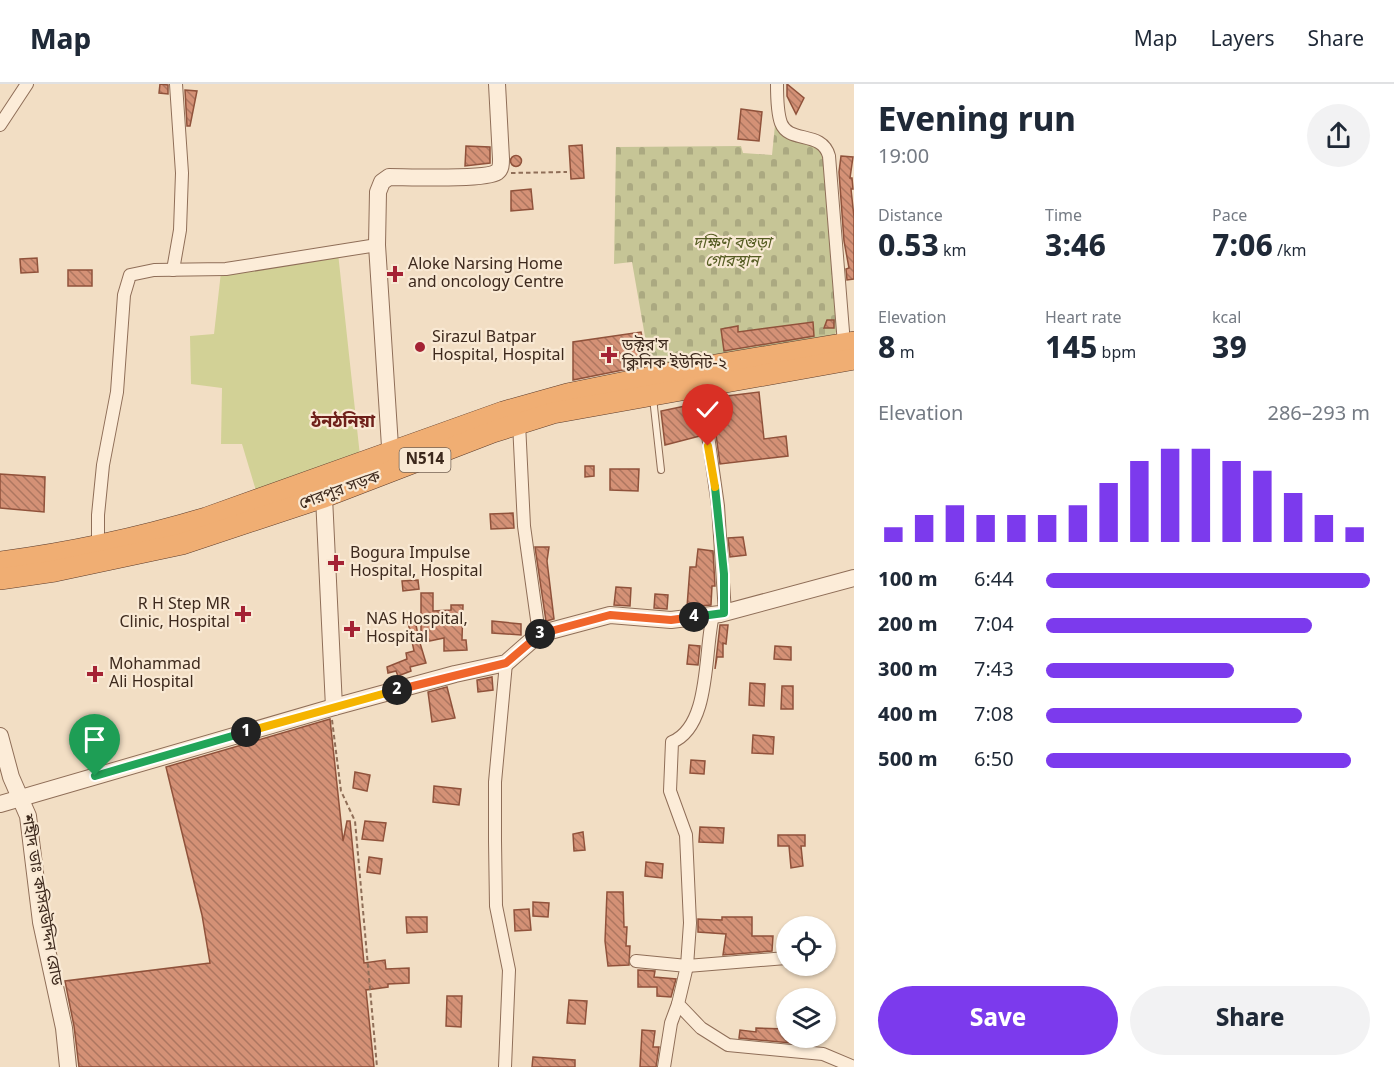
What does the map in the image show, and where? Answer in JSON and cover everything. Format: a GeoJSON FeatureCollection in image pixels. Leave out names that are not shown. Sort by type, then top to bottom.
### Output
{"type":"FeatureCollection","features":[{"type":"Feature","properties":{"kind":"highway","name":"শেরপুর সড়ক"},"geometry":{"type":"LineString","coordinates":[[0,579],[99,553],[161,531],[553,413],[701,386],[850,348]]}},
{"type":"Feature","properties":{"kind":"highway","name":"শেরপুর সড়ক"},"geometry":{"type":"LineString","coordinates":[[0,562],[59,554],[99,553],[182,544],[324,497],[391,463],[503,412],[567,394],[680,371],[850,348]]}},
{"type":"Feature","properties":{"kind":"street"},"geometry":{"type":"LineString","coordinates":[[0,124],[27,84]]}},
{"type":"Feature","properties":{"kind":"street"},"geometry":{"type":"LineString","coordinates":[[173,270],[180,230],[182,173],[176,84]]}},
{"type":"Feature","properties":{"kind":"street"},"geometry":{"type":"LineString","coordinates":[[391,463],[376,245],[378,192],[382,182],[389,177],[479,176],[496,172],[500,168],[501,159],[497,84]]}},
{"type":"Feature","properties":{"kind":"street"},"geometry":{"type":"LineString","coordinates":[[777,84],[780,122],[785,129],[820,141],[826,147],[829,156],[850,348]]}},
{"type":"Feature","properties":{"kind":"street"},"geometry":{"type":"LineString","coordinates":[[99,553],[103,465],[117,392],[127,281],[130,275],[139,272],[226,269],[376,245]]}},
{"type":"Feature","properties":{"kind":"street"},"geometry":{"type":"LineString","coordinates":[[664,1067],[671,1023],[687,966],[690,923],[686,836],[670,791],[672,742],[681,738],[695,722],[719,614],[718,506],[701,386]]}},
{"type":"Feature","properties":{"kind":"street"},"geometry":{"type":"LineString","coordinates":[[519,423],[524,526],[539,634]]}},
{"type":"Feature","properties":{"kind":"street"},"geometry":{"type":"LineString","coordinates":[[324,497],[332,707]]}},
{"type":"Feature","properties":{"kind":"street"},"geometry":{"type":"LineString","coordinates":[[0,804],[332,707],[455,674],[506,663],[539,634],[610,615],[671,620],[719,614],[854,578]]}},
{"type":"Feature","properties":{"kind":"street"},"geometry":{"type":"LineString","coordinates":[[505,1067],[509,970],[496,906],[495,782],[506,663]]}},
{"type":"Feature","properties":{"kind":"street","name":"শহীদ ডাঃ কসিরউদ্দিন রোড"},"geometry":{"type":"LineString","coordinates":[[0,736],[12,777],[28,816],[41,922],[64,1028],[68,1067]]}},
{"type":"Feature","properties":{"kind":"street"},"geometry":{"type":"LineString","coordinates":[[636,961],[687,966],[776,959]]}},
{"type":"Feature","properties":{"kind":"street"},"geometry":{"type":"LineString","coordinates":[[678,1004],[701,1028],[728,1046],[824,1054],[854,1067]]}},
{"type":"Feature","properties":{"kind":"lane"},"geometry":{"type":"LineString","coordinates":[[652,394],[661,470]]}},
{"type":"Feature","properties":{"kind":"path"},"geometry":{"type":"LineString","coordinates":[[496,172],[567,172]]}},
{"type":"Feature","properties":{"kind":"path"},"geometry":{"type":"LineString","coordinates":[[332,707],[341,791],[355,821],[377,1067]]}},
{"type":"Feature","properties":{"kind":"green space","name":"দক্ষিণ বগুড়া গোরস্থান"},"geometry":{"type":"Polygon","coordinates":[[[779,124],[824,149],[839,322],[835,335],[651,371],[632,262],[614,264],[616,147],[741,146],[743,153],[772,155],[775,125],[779,124]]]}},
{"type":"Feature","properties":{"kind":"shaded area"},"geometry":{"type":"Polygon","coordinates":[[[338,253],[360,456],[257,494],[242,444],[221,444],[222,388],[191,384],[190,336],[214,334],[221,272],[338,253]]]}},
{"type":"Feature","properties":{"kind":"building"},"geometry":{"type":"Polygon","coordinates":[[[160,84],[168,85],[168,94],[159,93],[160,84]]]}},
{"type":"Feature","properties":{"kind":"building"},"geometry":{"type":"Polygon","coordinates":[[[787,84],[804,98],[796,114],[787,96],[787,84]]]}},
{"type":"Feature","properties":{"kind":"building"},"geometry":{"type":"Polygon","coordinates":[[[185,90],[197,91],[190,126],[187,126],[185,90]]]}},
{"type":"Feature","properties":{"kind":"building"},"geometry":{"type":"Polygon","coordinates":[[[741,109],[762,112],[759,141],[738,139],[741,109]]]}},
{"type":"Feature","properties":{"kind":"building"},"geometry":{"type":"Polygon","coordinates":[[[582,145],[584,178],[571,179],[569,146],[582,145]]]}},
{"type":"Feature","properties":{"kind":"building"},"geometry":{"type":"Polygon","coordinates":[[[466,146],[490,147],[490,163],[465,166],[466,146]]]}},
{"type":"Feature","properties":{"kind":"building"},"geometry":{"type":"Polygon","coordinates":[[[516,156],[520,157],[520,165],[516,166],[512,165],[511,161],[512,157],[516,156]]]}},
{"type":"Feature","properties":{"kind":"building"},"geometry":{"type":"Polygon","coordinates":[[[841,156],[853,157],[850,178],[852,178],[853,189],[851,189],[854,217],[854,279],[847,280],[846,269],[849,268],[844,241],[839,172],[841,156]]]}},
{"type":"Feature","properties":{"kind":"building"},"geometry":{"type":"Polygon","coordinates":[[[531,189],[533,209],[511,211],[511,191],[531,189]]]}},
{"type":"Feature","properties":{"kind":"building"},"geometry":{"type":"Polygon","coordinates":[[[37,258],[38,272],[21,273],[20,259],[37,258]]]}},
{"type":"Feature","properties":{"kind":"building"},"geometry":{"type":"Polygon","coordinates":[[[68,270],[92,270],[92,286],[68,286],[68,270]]]}},
{"type":"Feature","properties":{"kind":"building"},"geometry":{"type":"Polygon","coordinates":[[[827,320],[834,320],[834,328],[824,328],[827,320]]]}},
{"type":"Feature","properties":{"kind":"building"},"geometry":{"type":"Polygon","coordinates":[[[813,322],[814,336],[724,351],[721,329],[738,326],[738,332],[813,322]]]}},
{"type":"Feature","properties":{"kind":"building","name":"ডক্টর'স ক্লিনিক ইউনিট-২"},"geometry":{"type":"Polygon","coordinates":[[[641,332],[648,365],[573,380],[573,342],[641,332]]]}},
{"type":"Feature","properties":{"kind":"building"},"geometry":{"type":"Polygon","coordinates":[[[759,392],[764,439],[786,436],[788,456],[720,464],[711,398],[759,392]]]}},
{"type":"Feature","properties":{"kind":"building"},"geometry":{"type":"Polygon","coordinates":[[[695,404],[700,436],[665,445],[661,411],[695,404]]]}},
{"type":"Feature","properties":{"kind":"building"},"geometry":{"type":"Polygon","coordinates":[[[585,466],[594,466],[594,476],[585,477],[585,466]]]}},
{"type":"Feature","properties":{"kind":"building"},"geometry":{"type":"Polygon","coordinates":[[[610,469],[639,469],[638,491],[610,490],[610,469]]]}},
{"type":"Feature","properties":{"kind":"building"},"geometry":{"type":"Polygon","coordinates":[[[0,474],[45,477],[44,512],[0,508],[0,474]]]}},
{"type":"Feature","properties":{"kind":"building"},"geometry":{"type":"Polygon","coordinates":[[[513,513],[514,528],[491,529],[490,514],[513,513]]]}},
{"type":"Feature","properties":{"kind":"building"},"geometry":{"type":"Polygon","coordinates":[[[743,537],[746,555],[730,557],[728,538],[743,537]]]}},
{"type":"Feature","properties":{"kind":"building"},"geometry":{"type":"Polygon","coordinates":[[[535,547],[549,547],[547,561],[554,619],[546,621],[535,547]]]}},
{"type":"Feature","properties":{"kind":"building"},"geometry":{"type":"Polygon","coordinates":[[[698,549],[713,551],[715,586],[712,586],[711,605],[687,607],[690,567],[696,567],[698,549]]]}},
{"type":"Feature","properties":{"kind":"building"},"geometry":{"type":"Polygon","coordinates":[[[418,580],[419,589],[403,591],[402,581],[418,580]]]}},
{"type":"Feature","properties":{"kind":"building"},"geometry":{"type":"Polygon","coordinates":[[[616,587],[631,588],[630,606],[614,605],[616,587]]]}},
{"type":"Feature","properties":{"kind":"building"},"geometry":{"type":"Polygon","coordinates":[[[421,593],[433,593],[433,611],[451,610],[451,605],[463,605],[462,640],[466,640],[467,650],[444,651],[444,638],[420,643],[426,663],[410,667],[411,671],[398,676],[396,671],[388,673],[387,667],[407,659],[406,653],[414,651],[408,622],[415,620],[418,635],[421,634],[421,593]]]}},
{"type":"Feature","properties":{"kind":"building"},"geometry":{"type":"Polygon","coordinates":[[[655,594],[668,595],[667,609],[654,608],[655,594]]]}},
{"type":"Feature","properties":{"kind":"building"},"geometry":{"type":"Polygon","coordinates":[[[492,621],[521,624],[521,635],[492,633],[492,621]]]}},
{"type":"Feature","properties":{"kind":"building"},"geometry":{"type":"Polygon","coordinates":[[[720,625],[728,625],[726,644],[723,643],[723,657],[717,657],[715,669],[720,625]]]}},
{"type":"Feature","properties":{"kind":"building"},"geometry":{"type":"Polygon","coordinates":[[[689,645],[700,646],[698,665],[687,664],[689,645]]]}},
{"type":"Feature","properties":{"kind":"building"},"geometry":{"type":"Polygon","coordinates":[[[775,646],[791,647],[791,660],[774,659],[775,646]]]}},
{"type":"Feature","properties":{"kind":"building"},"geometry":{"type":"Polygon","coordinates":[[[492,677],[493,690],[478,692],[477,680],[492,677]]]}},
{"type":"Feature","properties":{"kind":"building"},"geometry":{"type":"Polygon","coordinates":[[[750,683],[765,684],[764,706],[749,705],[750,683]]]}},
{"type":"Feature","properties":{"kind":"building"},"geometry":{"type":"Polygon","coordinates":[[[782,686],[793,686],[793,709],[781,709],[782,686]]]}},
{"type":"Feature","properties":{"kind":"building"},"geometry":{"type":"Polygon","coordinates":[[[447,687],[455,718],[432,722],[428,692],[447,687]]]}},
{"type":"Feature","properties":{"kind":"building"},"geometry":{"type":"Polygon","coordinates":[[[330,719],[343,841],[347,821],[350,821],[364,963],[385,960],[386,969],[409,968],[409,983],[388,984],[388,987],[366,990],[374,1067],[79,1067],[65,981],[210,963],[202,915],[166,767],[330,719]]]}},
{"type":"Feature","properties":{"kind":"building"},"geometry":{"type":"Polygon","coordinates":[[[753,735],[774,737],[773,754],[752,753],[753,735]]]}},
{"type":"Feature","properties":{"kind":"building"},"geometry":{"type":"Polygon","coordinates":[[[691,760],[705,761],[704,774],[690,773],[691,760]]]}},
{"type":"Feature","properties":{"kind":"building"},"geometry":{"type":"Polygon","coordinates":[[[355,772],[370,775],[367,791],[353,788],[355,772]]]}},
{"type":"Feature","properties":{"kind":"building"},"geometry":{"type":"Polygon","coordinates":[[[434,786],[461,789],[459,805],[433,802],[434,786]]]}},
{"type":"Feature","properties":{"kind":"building"},"geometry":{"type":"Polygon","coordinates":[[[365,821],[386,823],[383,841],[362,839],[365,821]]]}},
{"type":"Feature","properties":{"kind":"building"},"geometry":{"type":"Polygon","coordinates":[[[700,827],[724,828],[723,843],[699,842],[700,827]]]}},
{"type":"Feature","properties":{"kind":"building"},"geometry":{"type":"Polygon","coordinates":[[[583,832],[585,850],[574,851],[573,834],[583,832]]]}},
{"type":"Feature","properties":{"kind":"building"},"geometry":{"type":"Polygon","coordinates":[[[778,835],[805,835],[805,846],[801,846],[803,866],[791,868],[789,846],[778,846],[778,835]]]}},
{"type":"Feature","properties":{"kind":"building"},"geometry":{"type":"Polygon","coordinates":[[[369,857],[382,859],[380,874],[367,872],[369,857]]]}},
{"type":"Feature","properties":{"kind":"building"},"geometry":{"type":"Polygon","coordinates":[[[646,862],[663,864],[662,878],[645,876],[646,862]]]}},
{"type":"Feature","properties":{"kind":"building"},"geometry":{"type":"Polygon","coordinates":[[[607,892],[623,892],[624,927],[627,927],[626,946],[630,946],[629,965],[608,966],[605,941],[607,892]]]}},
{"type":"Feature","properties":{"kind":"building"},"geometry":{"type":"Polygon","coordinates":[[[533,902],[549,903],[548,917],[533,916],[533,902]]]}},
{"type":"Feature","properties":{"kind":"building"},"geometry":{"type":"Polygon","coordinates":[[[529,909],[531,930],[515,931],[514,910],[529,909]]]}},
{"type":"Feature","properties":{"kind":"building"},"geometry":{"type":"Polygon","coordinates":[[[406,917],[427,917],[427,932],[407,933],[406,917]]]}},
{"type":"Feature","properties":{"kind":"building"},"geometry":{"type":"Polygon","coordinates":[[[722,917],[752,917],[752,936],[773,936],[772,951],[723,955],[726,934],[698,932],[698,919],[722,920],[722,917]]]}},
{"type":"Feature","properties":{"kind":"building"},"geometry":{"type":"Polygon","coordinates":[[[638,970],[655,971],[654,977],[676,979],[671,997],[657,996],[657,987],[638,987],[638,970]]]}},
{"type":"Feature","properties":{"kind":"building"},"geometry":{"type":"Polygon","coordinates":[[[447,996],[462,996],[461,1027],[446,1026],[447,996]]]}},
{"type":"Feature","properties":{"kind":"building"},"geometry":{"type":"Polygon","coordinates":[[[569,1000],[587,1001],[585,1024],[567,1023],[569,1000]]]}},
{"type":"Feature","properties":{"kind":"building"},"geometry":{"type":"Polygon","coordinates":[[[756,1028],[776,1029],[776,1042],[739,1038],[740,1030],[756,1032],[756,1028]]]}},
{"type":"Feature","properties":{"kind":"building"},"geometry":{"type":"Polygon","coordinates":[[[642,1030],[655,1031],[653,1047],[659,1047],[656,1067],[640,1067],[642,1030]]]}},
{"type":"Feature","properties":{"kind":"building"},"geometry":{"type":"Polygon","coordinates":[[[533,1057],[575,1060],[575,1067],[532,1067],[533,1057]]]}},
{"type":"Feature","properties":{"kind":"place","name":"Aloke Narsing Home and oncology Centre"},"geometry":{"type":"Point","coordinates":[395,274]}},
{"type":"Feature","properties":{"kind":"place","name":"Sirazul Batpar Hospital, Hospital"},"geometry":{"type":"Point","coordinates":[420,347]}},
{"type":"Feature","properties":{"kind":"place","name":"ডক্টর'স ক্লিনিক ইউনিট-২"},"geometry":{"type":"Point","coordinates":[609,355]}},
{"type":"Feature","properties":{"kind":"place","name":"Bogura Impulse Hospital, Hospital"},"geometry":{"type":"Point","coordinates":[336,563]}},
{"type":"Feature","properties":{"kind":"place","name":"R H Step MR Clinic, Hospital"},"geometry":{"type":"Point","coordinates":[243,614]}},
{"type":"Feature","properties":{"kind":"place","name":"NAS Hospital, Hospital"},"geometry":{"type":"Point","coordinates":[352,629]}},
{"type":"Feature","properties":{"kind":"place","name":"Mohammad Ali Hospital"},"geometry":{"type":"Point","coordinates":[95,674]}},
{"type":"Feature","properties":{"kind":"district","name":"ঠনঠনিয়া"},"geometry":{"type":"Point","coordinates":[343,422]}},
{"type":"Feature","properties":{"kind":"route"},"geometry":{"type":"LineString","coordinates":[[95,776],[330,708],[455,674],[506,663],[539,634],[610,615],[641,615],[671,620],[724,613],[724,574],[718,506],[708,446]]}}]}
